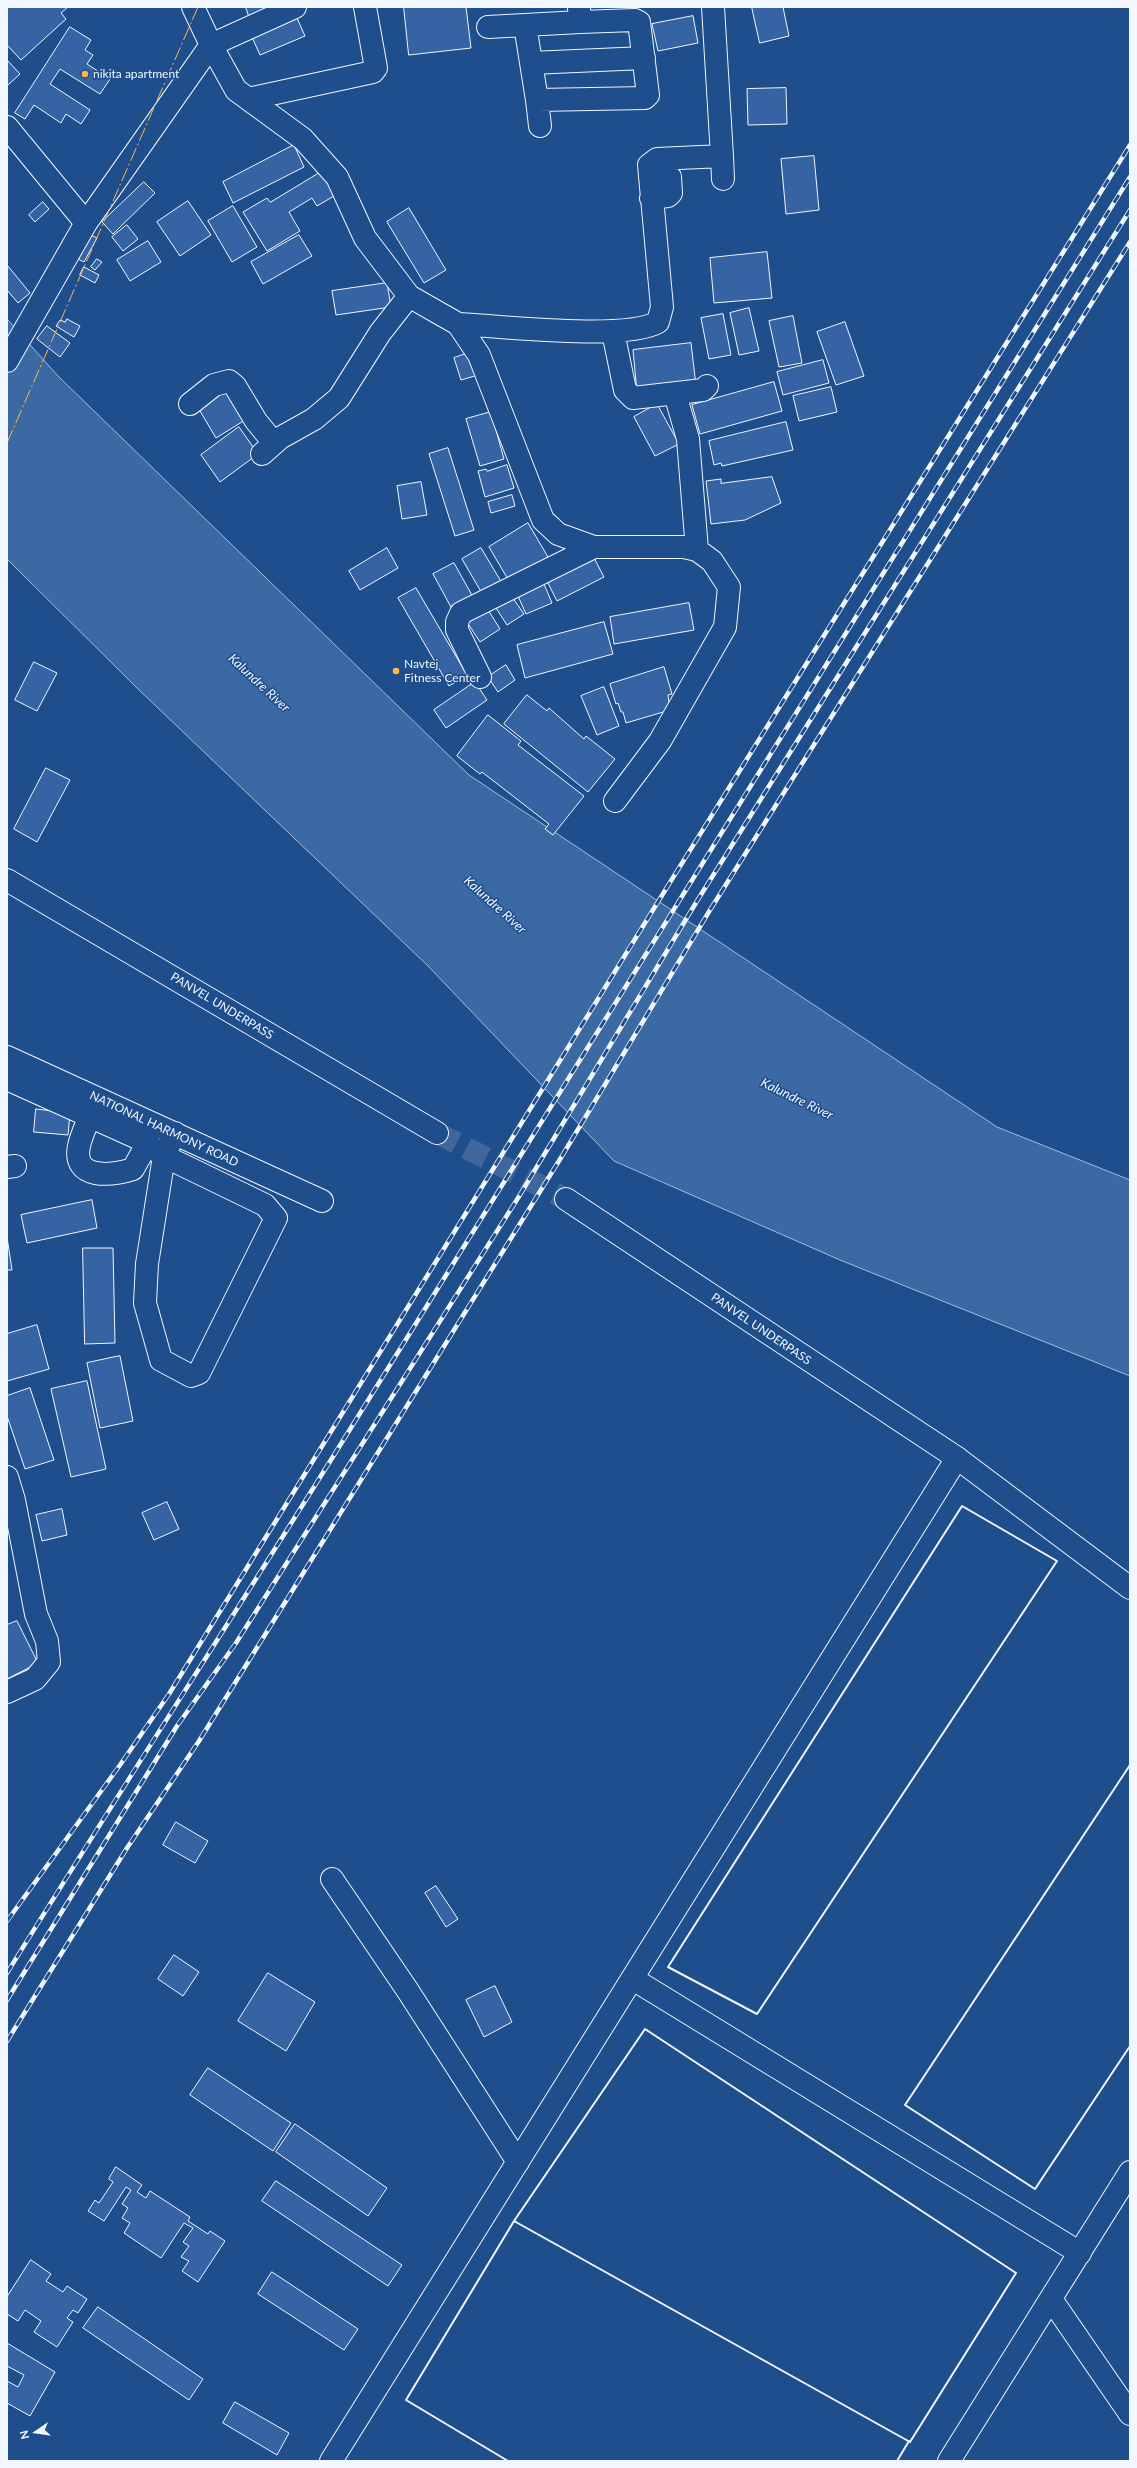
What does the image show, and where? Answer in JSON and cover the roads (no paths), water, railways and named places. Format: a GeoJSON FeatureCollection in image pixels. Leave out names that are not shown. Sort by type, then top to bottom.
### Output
{"type":"FeatureCollection","features":[{"type":"Feature","properties":{"kind":"street"},"geometry":{"type":"LineString","coordinates":[[193,7],[211,45],[236,90],[303,139],[337,177],[366,238],[409,296],[458,324],[613,332],[649,327],[658,322],[662,307],[649,165],[657,159],[722,156]]}},
{"type":"Feature","properties":{"kind":"street"},"geometry":{"type":"LineString","coordinates":[[7,362],[86,222],[211,45],[295,7]]}},
{"type":"Feature","properties":{"kind":"street"},"geometry":{"type":"LineString","coordinates":[[248,99],[373,72],[376,68],[365,7]]}},
{"type":"Feature","properties":{"kind":"street"},"geometry":{"type":"LineString","coordinates":[[713,7],[723,179]]}},
{"type":"Feature","properties":{"kind":"street"},"geometry":{"type":"LineString","coordinates":[[488,27],[526,25],[579,15],[635,20],[639,22],[648,94],[645,98],[537,100]]}},
{"type":"Feature","properties":{"kind":"street"},"geometry":{"type":"LineString","coordinates":[[526,25],[540,126]]}},
{"type":"Feature","properties":{"kind":"street"},"geometry":{"type":"LineString","coordinates":[[531,63],[644,58]]}},
{"type":"Feature","properties":{"kind":"street"},"geometry":{"type":"LineString","coordinates":[[7,127],[86,222]]}},
{"type":"Feature","properties":{"kind":"street"},"geometry":{"type":"LineString","coordinates":[[190,404],[214,385],[229,382],[236,386],[256,421],[268,448],[314,420],[339,398],[380,333],[409,296]]}},
{"type":"Feature","properties":{"kind":"street"},"geometry":{"type":"LineString","coordinates":[[458,324],[479,356],[543,520],[558,534],[594,547],[684,547],[697,550],[712,562],[729,587],[725,627],[660,741],[615,801]]}},
{"type":"Feature","properties":{"kind":"street"},"geometry":{"type":"LineString","coordinates":[[613,332],[625,390],[633,398],[703,390],[707,386]]}},
{"type":"Feature","properties":{"kind":"street"},"geometry":{"type":"LineString","coordinates":[[675,394],[688,438],[697,550]]}},
{"type":"Feature","properties":{"kind":"street"},"geometry":{"type":"LineString","coordinates":[[480,677],[457,630],[457,622],[461,613],[594,547]]}},
{"type":"Feature","properties":{"kind":"street","name":"PANVEL UNDERPASS"},"geometry":{"type":"LineString","coordinates":[[7,880],[437,1133]]}},
{"type":"Feature","properties":{"kind":"street","name":"NATIONAL HARMONY ROAD"},"geometry":{"type":"LineString","coordinates":[[7,1057],[322,1201]]}},
{"type":"Feature","properties":{"kind":"street"},"geometry":{"type":"LineString","coordinates":[[7,1079],[90,1116],[147,1144],[164,1156],[265,1205],[276,1218],[199,1373],[191,1376],[161,1360],[145,1303],[147,1264],[164,1156],[175,1133]]}},
{"type":"Feature","properties":{"kind":"street"},"geometry":{"type":"LineString","coordinates":[[90,1116],[79,1146],[78,1160],[82,1166],[100,1176],[133,1169],[147,1144]]}},
{"type":"Feature","properties":{"kind":"street"},"geometry":{"type":"LineString","coordinates":[[265,1205],[276,1180]]}},
{"type":"Feature","properties":{"kind":"street","name":"PANVEL UNDERPASS"},"geometry":{"type":"LineString","coordinates":[[566,1199],[957,1458],[1130,1588]]}},
{"type":"Feature","properties":{"kind":"street"},"geometry":{"type":"LineString","coordinates":[[330,2461],[633,1979],[957,1458]]}},
{"type":"Feature","properties":{"kind":"street"},"geometry":{"type":"LineString","coordinates":[[7,1477],[14,1500],[36,1614],[47,1641],[49,1662],[35,1679],[7,1692]]}},
{"type":"Feature","properties":{"kind":"street"},"geometry":{"type":"LineString","coordinates":[[332,1879],[408,1991],[518,2162]]}},
{"type":"Feature","properties":{"kind":"street"},"geometry":{"type":"LineString","coordinates":[[633,1979],[1080,2253]]}},
{"type":"Feature","properties":{"kind":"street"},"geometry":{"type":"LineString","coordinates":[[949,2461],[1080,2253],[1127,2184]]}},
{"type":"Feature","properties":{"kind":"street"},"geometry":{"type":"LineString","coordinates":[[1051,2300],[1130,2414]]}},
{"type":"Feature","properties":{"kind":"water","name":"Kalundre River"},"geometry":{"type":"Polygon","coordinates":[[[7,319],[58,376],[469,775],[997,1127],[1130,1180],[1130,1376],[840,1260],[614,1161],[428,966],[136,687],[7,559],[7,319]]]}},
{"type":"Feature","properties":{"kind":"tunnel"},"geometry":{"type":"LineString","coordinates":[[437,1133],[566,1199]]}},
{"type":"Feature","properties":{"kind":"railway"},"geometry":{"type":"LineString","coordinates":[[7,1921],[120,1765],[169,1694],[669,884],[1130,145]]}},
{"type":"Feature","properties":{"kind":"railway"},"geometry":{"type":"LineString","coordinates":[[7,1973],[329,1463],[1130,177]]}},
{"type":"Feature","properties":{"kind":"railway"},"geometry":{"type":"LineString","coordinates":[[7,2000],[177,1726],[236,1643],[518,1198],[697,901],[1130,210]]}},
{"type":"Feature","properties":{"kind":"railway"},"geometry":{"type":"LineString","coordinates":[[7,2041],[127,1848],[199,1741],[562,1156],[710,910],[1130,242]]}},
{"type":"Feature","properties":{"kind":"place","name":"nikita apartment"},"geometry":{"type":"Point","coordinates":[85,74]}},
{"type":"Feature","properties":{"kind":"place","name":"Navtej Fitness Center"},"geometry":{"type":"Point","coordinates":[396,671]}}]}
